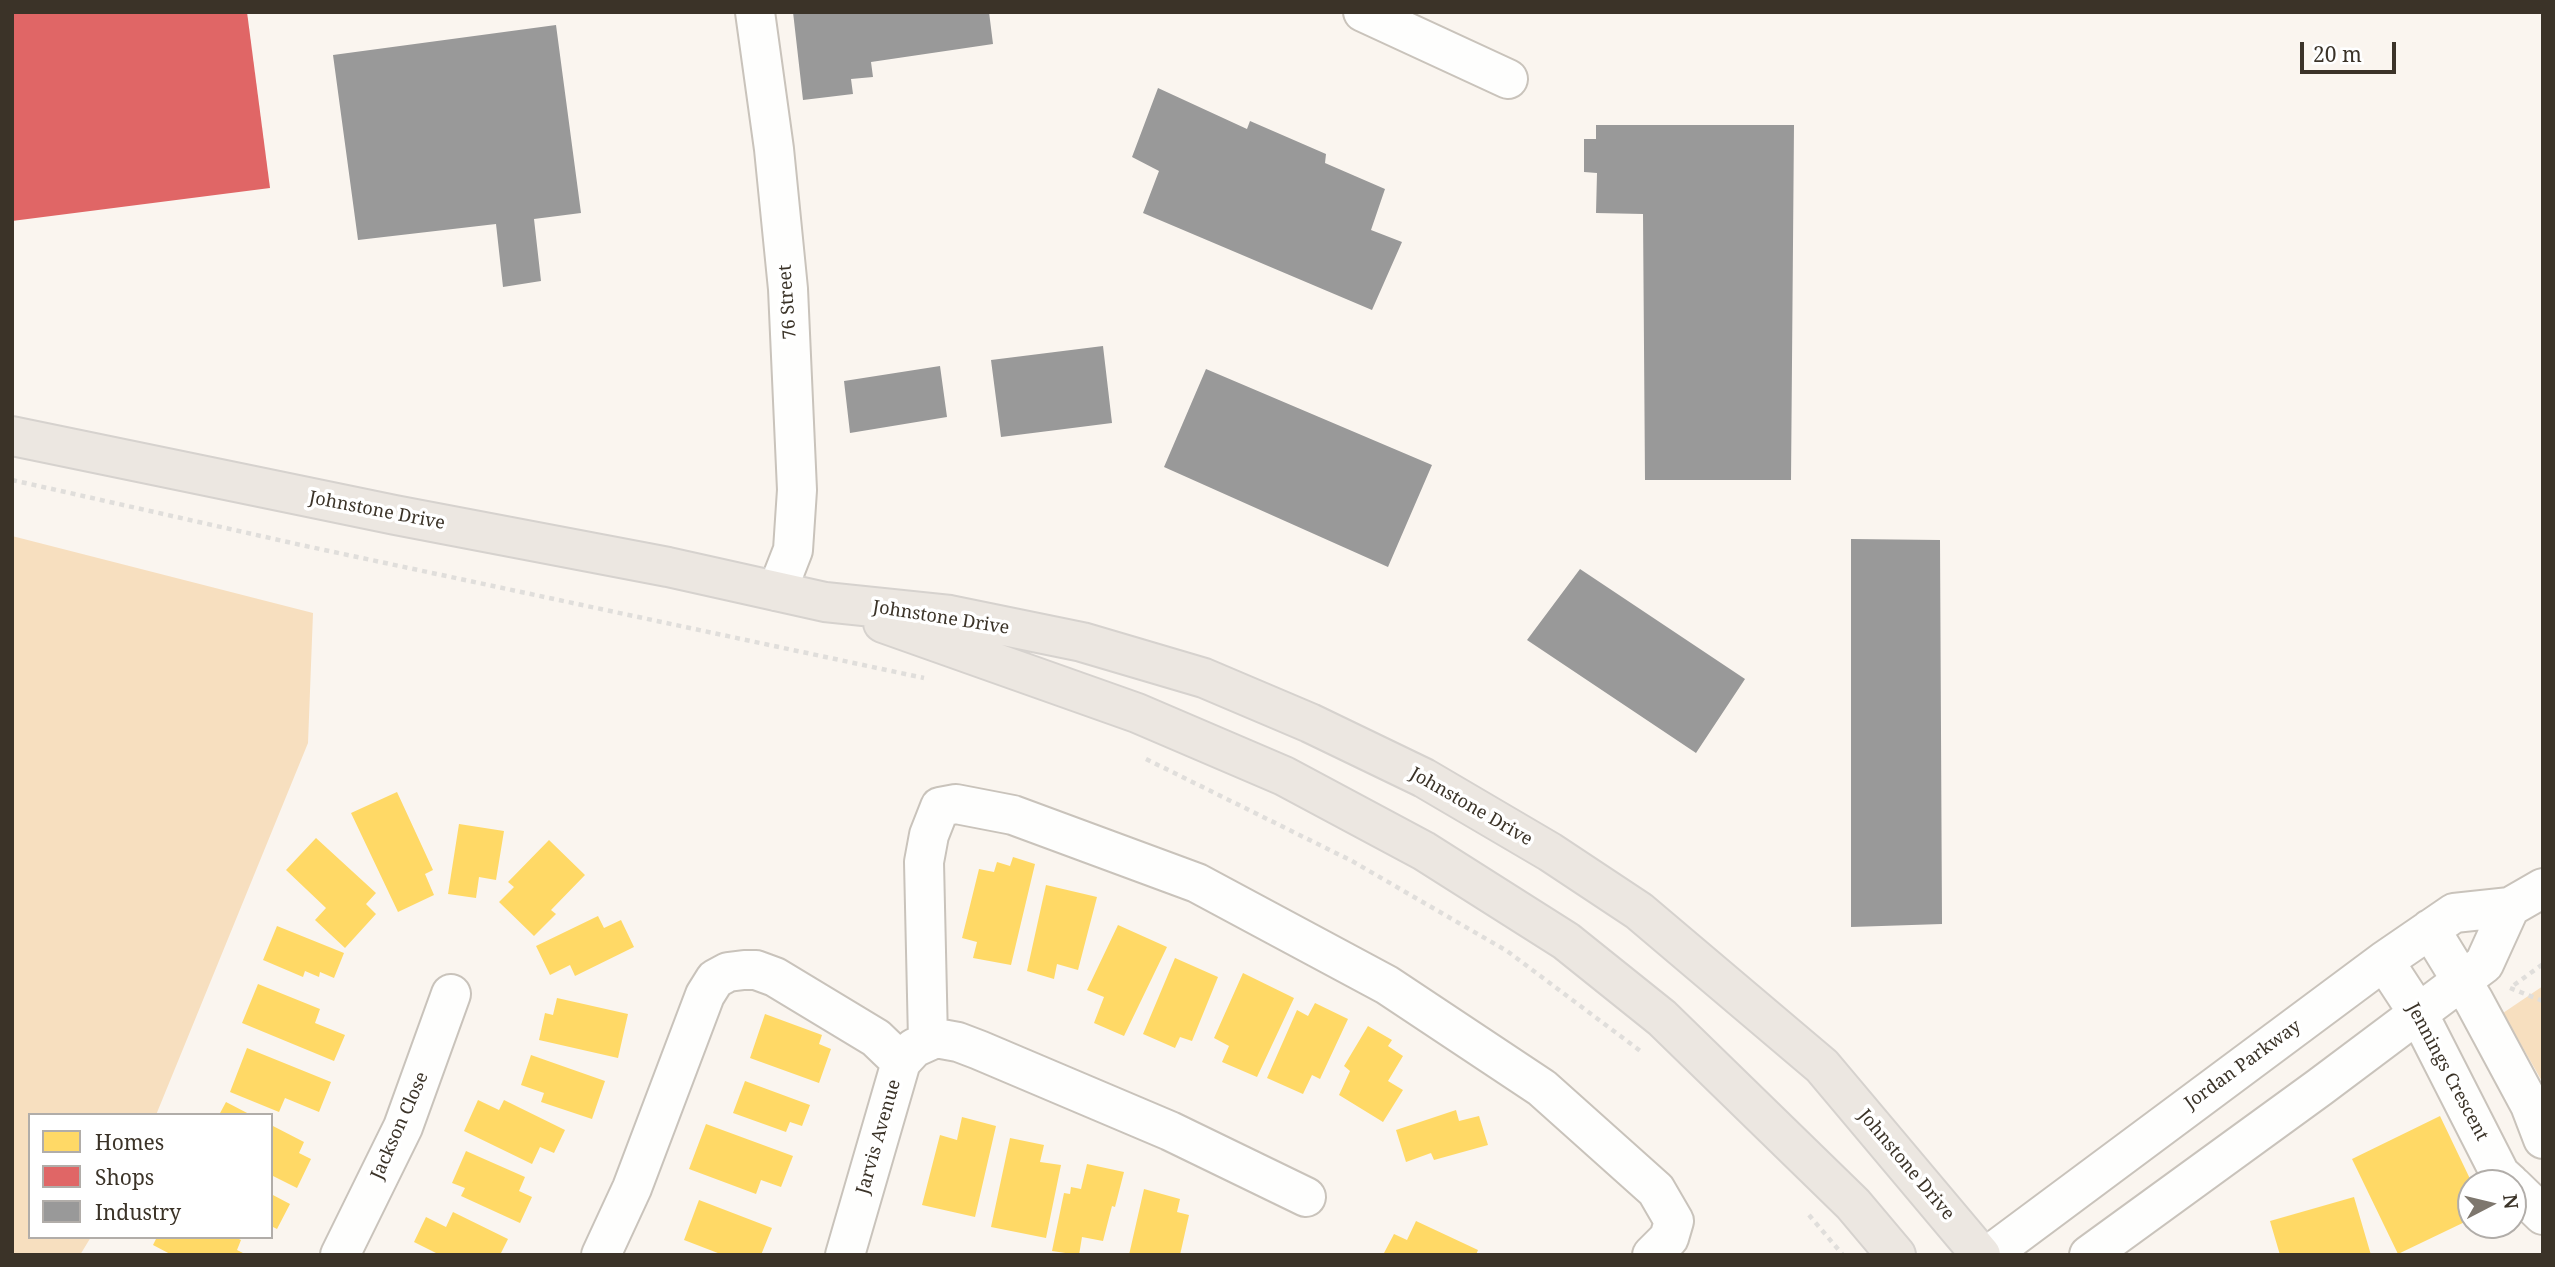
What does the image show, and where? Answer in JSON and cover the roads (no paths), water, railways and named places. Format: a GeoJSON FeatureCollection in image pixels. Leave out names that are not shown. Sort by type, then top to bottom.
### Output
{"type":"FeatureCollection","features":[{"type":"Feature","properties":{"kind":"main road","name":"Johnstone Drive"},"geometry":{"type":"LineString","coordinates":[[12,436],[368,510],[668,567],[825,602],[1137,713],[1284,776],[1424,851],[1566,941],[1662,1018],[1853,1204],[1896,1255]]}},
{"type":"Feature","properties":{"kind":"main road","name":"Johnstone Drive"},"geometry":{"type":"LineString","coordinates":[[825,602],[950,615],[1083,642],[1204,678],[1310,723],[1424,778],[1550,852],[1639,911],[1720,978],[1822,1066],[1980,1255]]}},
{"type":"Feature","properties":{"kind":"street","name":"76 Street"},"geometry":{"type":"LineString","coordinates":[[755,12],[774,149],[788,289],[797,490],[793,550],[777,591]]}},
{"type":"Feature","properties":{"kind":"street"},"geometry":{"type":"LineString","coordinates":[[1363,12],[1508,79]]}},
{"type":"Feature","properties":{"kind":"street","name":"Jarvis Avenue"},"geometry":{"type":"LineString","coordinates":[[846,1254],[922,1047],[924,862],[929,835],[940,807],[956,804],[1013,815],[1197,883],[1387,985],[1542,1088],[1656,1189],[1674,1221],[1670,1238],[1652,1255]]}},
{"type":"Feature","properties":{"kind":"street","name":"Jordan Parkway"},"geometry":{"type":"LineString","coordinates":[[1989,1255],[2384,961],[2454,913],[2510,907],[2543,888]]}},
{"type":"Feature","properties":{"kind":"street"},"geometry":{"type":"LineString","coordinates":[[2481,983],[2484,964],[2510,907]]}},
{"type":"Feature","properties":{"kind":"street"},"geometry":{"type":"LineString","coordinates":[[2430,929],[2481,983],[2543,1139]]}},
{"type":"Feature","properties":{"kind":"street","name":"Jennings Crescent"},"geometry":{"type":"LineString","coordinates":[[2384,961],[2418,1013],[2497,1169]]}},
{"type":"Feature","properties":{"kind":"street"},"geometry":{"type":"LineString","coordinates":[[601,1255],[632,1188],[705,995],[715,979],[728,972],[744,970],[756,970],[775,978],[876,1038],[922,1047],[968,1046],[1170,1131],[1306,1197]]}},
{"type":"Feature","properties":{"kind":"street"},"geometry":{"type":"LineString","coordinates":[[2089,1255],[2418,1013],[2481,983]]}},
{"type":"Feature","properties":{"kind":"street","name":"Jackson Close"},"geometry":{"type":"LineString","coordinates":[[340,1255],[403,1127],[451,993]]}},
{"type":"Feature","properties":{"kind":"street","name":"Jennings Crescent"},"geometry":{"type":"LineString","coordinates":[[2527,1200],[2543,1215]]}}]}
